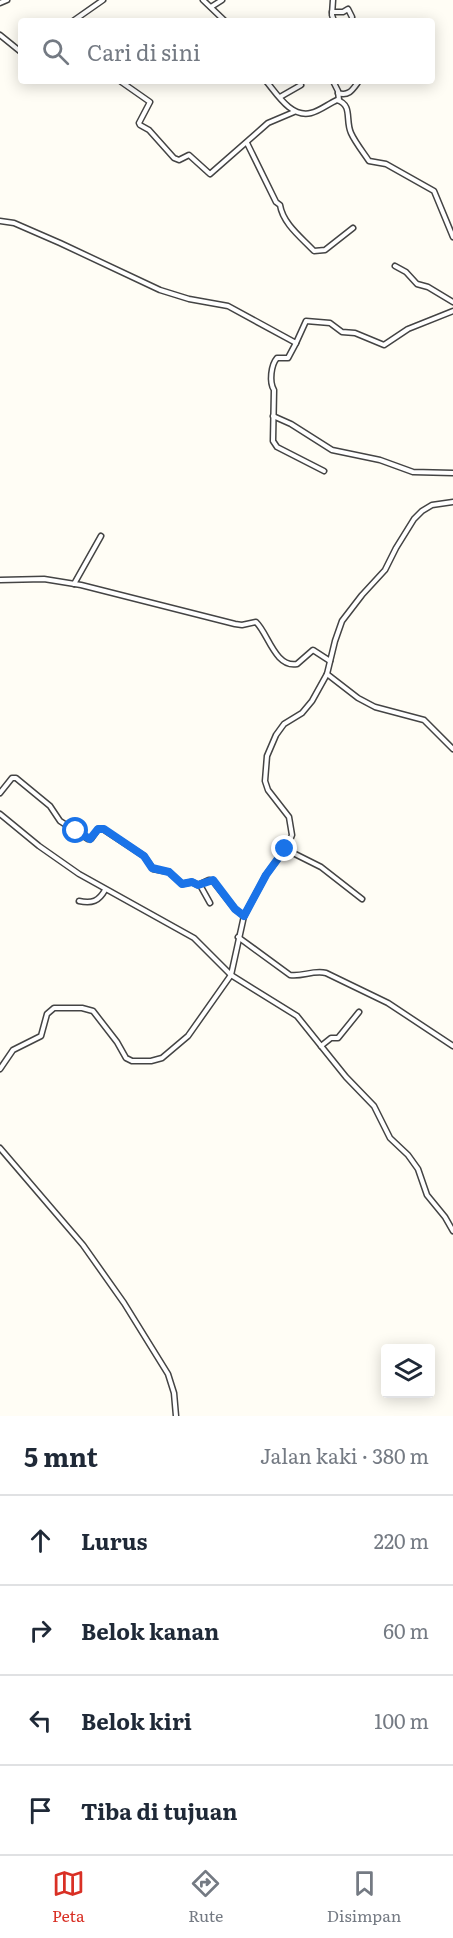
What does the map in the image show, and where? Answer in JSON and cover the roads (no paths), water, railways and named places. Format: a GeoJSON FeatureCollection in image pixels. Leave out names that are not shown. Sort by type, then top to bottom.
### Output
{"type":"FeatureCollection","features":[{"type":"Feature","properties":{"kind":"street"},"geometry":{"type":"LineString","coordinates":[[0,3],[7,0]]}},
{"type":"Feature","properties":{"kind":"street"},"geometry":{"type":"LineString","coordinates":[[77,18],[103,0]]}},
{"type":"Feature","properties":{"kind":"street"},"geometry":{"type":"LineString","coordinates":[[203,0],[222,18]]}},
{"type":"Feature","properties":{"kind":"street"},"geometry":{"type":"LineString","coordinates":[[211,7],[222,0]]}},
{"type":"Feature","properties":{"kind":"street"},"geometry":{"type":"LineString","coordinates":[[333,0],[333,18]]}},
{"type":"Feature","properties":{"kind":"street"},"geometry":{"type":"LineString","coordinates":[[332,12],[343,12],[348,9],[352,17]]}},
{"type":"Feature","properties":{"kind":"street"},"geometry":{"type":"LineString","coordinates":[[0,35],[18,50]]}},
{"type":"Feature","properties":{"kind":"street"},"geometry":{"type":"LineString","coordinates":[[124,84],[150,101],[139,124],[149,130],[177,159],[189,154],[211,174],[268,123],[294,112],[311,113],[339,100]]}},
{"type":"Feature","properties":{"kind":"street"},"geometry":{"type":"LineString","coordinates":[[269,84],[294,112]]}},
{"type":"Feature","properties":{"kind":"street"},"geometry":{"type":"LineString","coordinates":[[334,84],[339,100],[347,107],[351,133],[369,161],[386,164],[434,191],[453,237]]}},
{"type":"Feature","properties":{"kind":"street"},"geometry":{"type":"LineString","coordinates":[[338,93],[348,94],[356,84]]}},
{"type":"Feature","properties":{"kind":"street"},"geometry":{"type":"LineString","coordinates":[[280,97],[301,85]]}},
{"type":"Feature","properties":{"kind":"street"},"geometry":{"type":"LineString","coordinates":[[247,143],[276,202],[280,205],[281,214],[315,251],[325,250],[353,228]]}},
{"type":"Feature","properties":{"kind":"street"},"geometry":{"type":"LineString","coordinates":[[0,221],[15,223],[160,290],[189,299],[228,306],[296,343]]}},
{"type":"Feature","properties":{"kind":"street"},"geometry":{"type":"LineString","coordinates":[[394,266],[406,272],[417,284],[428,287],[453,303]]}},
{"type":"Feature","properties":{"kind":"street"},"geometry":{"type":"LineString","coordinates":[[324,471],[275,445],[273,440],[274,390],[271,384],[274,361],[278,358],[287,359],[306,321],[332,324],[340,331],[356,333],[384,345],[408,329],[453,311]]}},
{"type":"Feature","properties":{"kind":"street"},"geometry":{"type":"LineString","coordinates":[[273,416],[293,425],[332,450],[380,460],[413,472],[453,473]]}},
{"type":"Feature","properties":{"kind":"street"},"geometry":{"type":"LineString","coordinates":[[0,1069],[14,1050],[41,1036],[47,1014],[52,1008],[82,1008],[94,1012],[129,1060],[160,1059],[170,1054],[189,1036],[231,975],[244,916],[266,875],[291,838],[292,828],[289,817],[266,785],[267,756],[278,731],[288,720],[306,710],[327,675],[342,621],[385,570],[414,519],[432,505],[453,502]]}},
{"type":"Feature","properties":{"kind":"street"},"geometry":{"type":"LineString","coordinates":[[74,584],[101,536]]}},
{"type":"Feature","properties":{"kind":"street"},"geometry":{"type":"LineString","coordinates":[[0,580],[44,579],[74,584],[235,624],[244,625],[256,622],[277,655],[289,664],[297,664],[314,650],[330,661]]}},
{"type":"Feature","properties":{"kind":"street"},"geometry":{"type":"LineString","coordinates":[[327,675],[358,698],[375,707],[424,720],[453,749]]}},
{"type":"Feature","properties":{"kind":"street"},"geometry":{"type":"LineString","coordinates":[[0,794],[12,778],[16,778],[50,806],[61,822],[88,839],[91,839],[98,829],[103,829],[144,856],[153,869],[169,872],[182,884],[192,882],[200,885],[210,903]]}},
{"type":"Feature","properties":{"kind":"street"},"geometry":{"type":"LineString","coordinates":[[0,814],[61,862],[105,890],[194,938],[231,975],[294,1014],[346,1077],[374,1106],[390,1138],[408,1155],[418,1169],[426,1194],[453,1231]]}},
{"type":"Feature","properties":{"kind":"street"},"geometry":{"type":"LineString","coordinates":[[285,849],[321,867],[362,899]]}},
{"type":"Feature","properties":{"kind":"street"},"geometry":{"type":"LineString","coordinates":[[200,885],[213,880],[235,909],[244,916]]}},
{"type":"Feature","properties":{"kind":"street"},"geometry":{"type":"LineString","coordinates":[[80,901],[95,902],[105,890]]}},
{"type":"Feature","properties":{"kind":"street"},"geometry":{"type":"LineString","coordinates":[[238,937],[289,974],[294,976],[324,972],[388,1003],[453,1046]]}},
{"type":"Feature","properties":{"kind":"street"},"geometry":{"type":"LineString","coordinates":[[321,1046],[331,1038],[338,1038],[359,1012]]}},
{"type":"Feature","properties":{"kind":"street"},"geometry":{"type":"LineString","coordinates":[[0,1148],[83,1245],[124,1303],[168,1374],[174,1393],[176,1416]]}}]}
